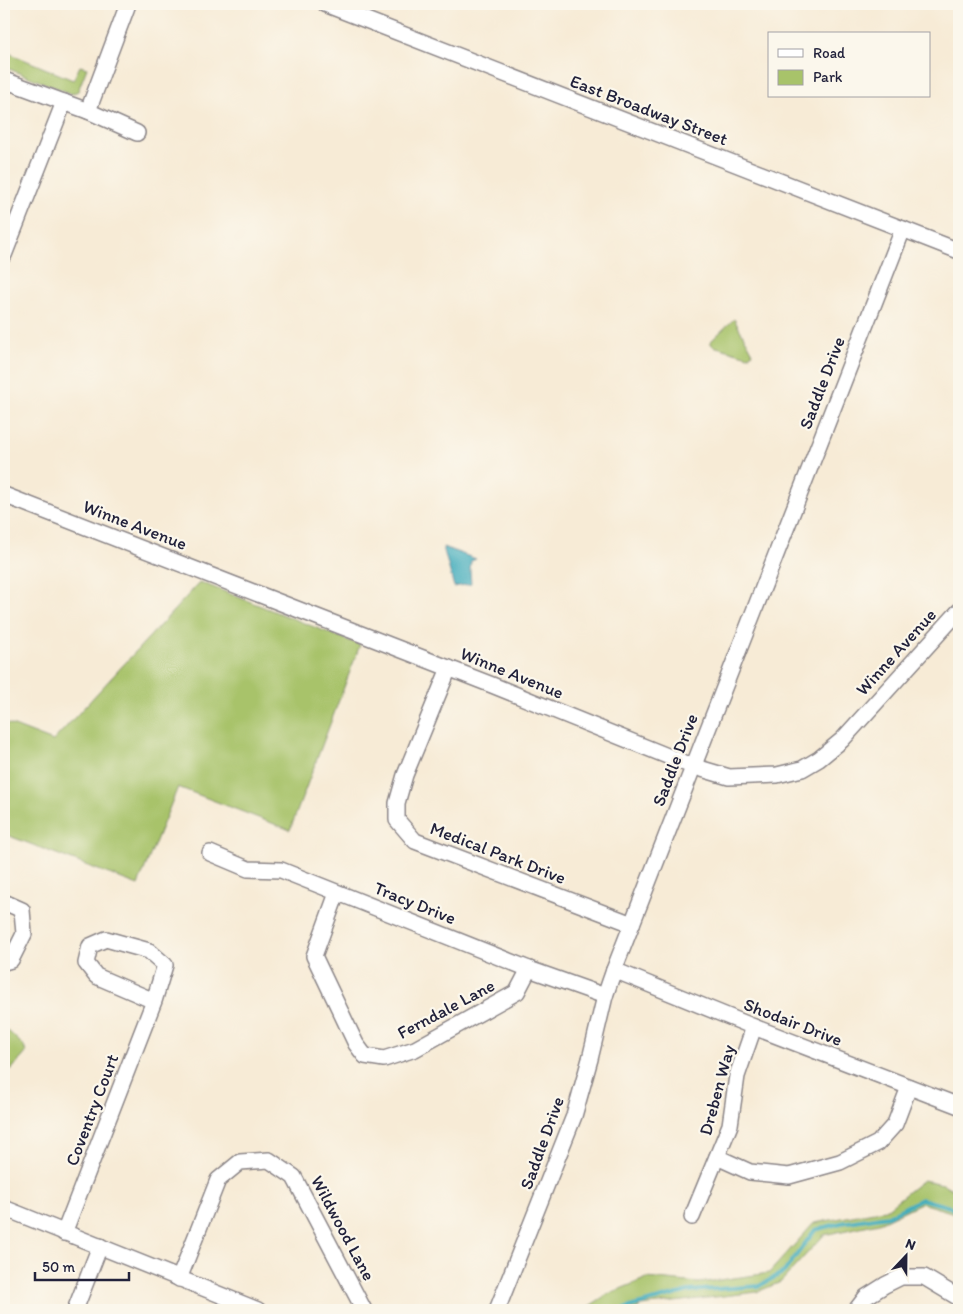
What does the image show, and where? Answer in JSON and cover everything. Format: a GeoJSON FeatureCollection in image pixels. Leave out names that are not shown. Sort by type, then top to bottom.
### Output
{"type":"FeatureCollection","features":[{"type":"Feature","properties":{"kind":"street"},"geometry":{"type":"LineString","coordinates":[[88,111],[128,4]]}},
{"type":"Feature","properties":{"kind":"street","name":"East Broadway Street"},"geometry":{"type":"LineString","coordinates":[[325,4],[959,252]]}},
{"type":"Feature","properties":{"kind":"street"},"geometry":{"type":"LineString","coordinates":[[4,80],[88,111],[137,133]]}},
{"type":"Feature","properties":{"kind":"street"},"geometry":{"type":"LineString","coordinates":[[4,256],[64,102]]}},
{"type":"Feature","properties":{"kind":"street","name":"Saddle Drive"},"geometry":{"type":"LineString","coordinates":[[498,1310],[574,1116],[605,996],[614,970],[692,766],[770,572],[903,230]]}},
{"type":"Feature","properties":{"kind":"street","name":"Winne Avenue"},"geometry":{"type":"LineString","coordinates":[[4,495],[449,668],[692,766],[729,777],[777,775],[802,769],[813,762],[842,740],[959,611]]}},
{"type":"Feature","properties":{"kind":"street","name":"Medical Park Drive"},"geometry":{"type":"LineString","coordinates":[[449,668],[405,775],[397,803],[397,820],[415,841],[632,924]]}},
{"type":"Feature","properties":{"kind":"street","name":"Tracy Drive"},"geometry":{"type":"LineString","coordinates":[[210,853],[248,869],[281,870],[529,969],[605,996]]}},
{"type":"Feature","properties":{"kind":"street","name":"Ferndale Lane"},"geometry":{"type":"LineString","coordinates":[[337,893],[314,956],[356,1044],[365,1056],[384,1059],[415,1049],[517,992],[529,969]]}},
{"type":"Feature","properties":{"kind":"street"},"geometry":{"type":"LineString","coordinates":[[4,902],[22,910],[24,934],[10,960],[4,962]]}},
{"type":"Feature","properties":{"kind":"street","name":"Coventry Court"},"geometry":{"type":"LineString","coordinates":[[64,1233],[154,1001],[166,965],[149,951],[106,939],[90,946],[86,963],[96,976],[154,1001]]}},
{"type":"Feature","properties":{"kind":"street","name":"Shodair Drive"},"geometry":{"type":"LineString","coordinates":[[614,970],[754,1027],[959,1106]]}},
{"type":"Feature","properties":{"kind":"street","name":"Dreben Way"},"geometry":{"type":"LineString","coordinates":[[692,1217],[730,1125],[737,1076],[754,1027]]}},
{"type":"Feature","properties":{"kind":"street"},"geometry":{"type":"LineString","coordinates":[[717,1157],[750,1172],[790,1176],[840,1162],[878,1143],[895,1124],[909,1087]]}},
{"type":"Feature","properties":{"kind":"street","name":"Wildwood Lane"},"geometry":{"type":"LineString","coordinates":[[179,1279],[218,1180],[240,1162],[269,1160],[294,1176],[364,1310]]}},
{"type":"Feature","properties":{"kind":"street"},"geometry":{"type":"LineString","coordinates":[[4,1208],[258,1310]]}},
{"type":"Feature","properties":{"kind":"street"},"geometry":{"type":"LineString","coordinates":[[75,1310],[100,1246]]}},
{"type":"Feature","properties":{"kind":"street"},"geometry":{"type":"LineString","coordinates":[[856,1310],[866,1297],[900,1277],[924,1277],[959,1298]]}},
{"type":"Feature","properties":{"kind":"green space"},"geometry":{"type":"Polygon","coordinates":[[[4,51],[73,80],[80,66],[87,68],[78,91],[72,94],[4,67],[4,51]]]}},
{"type":"Feature","properties":{"kind":"green space"},"geometry":{"type":"Polygon","coordinates":[[[734,319],[753,353],[748,356],[713,346],[710,342],[734,319]]]}},
{"type":"Feature","properties":{"kind":"green space"},"geometry":{"type":"Polygon","coordinates":[[[200,582],[360,645],[290,830],[178,787],[138,885],[4,834],[4,722],[53,741],[200,582]]]}},
{"type":"Feature","properties":{"kind":"green space"},"geometry":{"type":"Polygon","coordinates":[[[4,1027],[24,1046],[26,1053],[11,1070],[4,1063],[4,1027]]]}},
{"type":"Feature","properties":{"kind":"green space"},"geometry":{"type":"Polygon","coordinates":[[[923,1180],[943,1184],[959,1193],[959,1218],[951,1212],[921,1203],[879,1223],[824,1235],[781,1282],[757,1292],[641,1306],[635,1310],[583,1310],[608,1294],[647,1278],[699,1283],[769,1273],[814,1223],[885,1210],[923,1180]]]}},
{"type":"Feature","properties":{"kind":"water"},"geometry":{"type":"Polygon","coordinates":[[[443,547],[476,559],[471,561],[471,584],[454,587],[443,547]]]}},
{"type":"Feature","properties":{"kind":"waterway"},"geometry":{"type":"LineString","coordinates":[[622,1310],[689,1291],[759,1286],[784,1272],[815,1230],[841,1223],[888,1216],[921,1199],[950,1207],[959,1214]]}}]}
